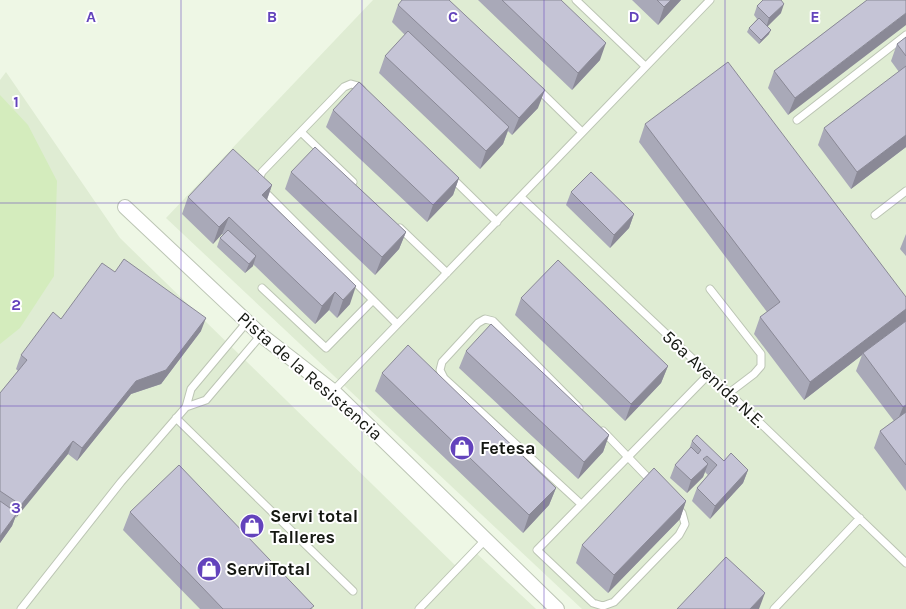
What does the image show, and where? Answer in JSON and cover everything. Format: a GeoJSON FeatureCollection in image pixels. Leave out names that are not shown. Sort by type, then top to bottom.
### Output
{"type":"FeatureCollection","features":[{"type":"Feature","properties":{"kind":"street","name":"Pista de la Resistencia"},"geometry":{"type":"LineString","coordinates":[[125,207],[247,322],[333,391],[557,609]]}},
{"type":"Feature","properties":{"kind":"lane"},"geometry":{"type":"LineString","coordinates":[[576,0],[645,66]]}},
{"type":"Feature","properties":{"kind":"lane"},"geometry":{"type":"LineString","coordinates":[[333,391],[710,0]]}},
{"type":"Feature","properties":{"kind":"lane"},"geometry":{"type":"LineString","coordinates":[[797,120],[906,35]]}},
{"type":"Feature","properties":{"kind":"lane"},"geometry":{"type":"LineString","coordinates":[[365,93],[358,86],[351,84],[344,87],[262,172],[257,180],[262,190],[397,324]]}},
{"type":"Feature","properties":{"kind":"lane"},"geometry":{"type":"LineString","coordinates":[[534,86],[582,132]]}},
{"type":"Feature","properties":{"kind":"lane"},"geometry":{"type":"LineString","coordinates":[[301,132],[356,186]]}},
{"type":"Feature","properties":{"kind":"lane"},"geometry":{"type":"LineString","coordinates":[[441,167],[496,222]]}},
{"type":"Feature","properties":{"kind":"lane"},"geometry":{"type":"LineString","coordinates":[[875,215],[906,191]]}},
{"type":"Feature","properties":{"kind":"lane","name":"56a Avenida N.E."},"geometry":{"type":"LineString","coordinates":[[521,197],[906,563]]}},
{"type":"Feature","properties":{"kind":"lane"},"geometry":{"type":"LineString","coordinates":[[391,219],[447,272]]}},
{"type":"Feature","properties":{"kind":"lane"},"geometry":{"type":"LineString","coordinates":[[262,288],[326,348],[373,300]]}},
{"type":"Feature","properties":{"kind":"lane"},"geometry":{"type":"LineString","coordinates":[[710,289],[761,354],[761,366],[754,374],[729,393]]}},
{"type":"Feature","properties":{"kind":"lane"},"geometry":{"type":"LineString","coordinates":[[581,504],[444,378],[440,370],[442,362],[478,323],[486,319],[493,321],[587,416]]}},
{"type":"Feature","properties":{"kind":"lane"},"geometry":{"type":"LineString","coordinates":[[21,609],[121,482],[186,407],[192,388],[247,322]]}},
{"type":"Feature","properties":{"kind":"lane"},"geometry":{"type":"LineString","coordinates":[[186,407],[206,400],[261,334]]}},
{"type":"Feature","properties":{"kind":"lane"},"geometry":{"type":"LineString","coordinates":[[668,499],[682,513],[685,524],[679,535],[614,602],[603,606],[593,603],[537,550],[709,374]]}},
{"type":"Feature","properties":{"kind":"lane"},"geometry":{"type":"LineString","coordinates":[[176,418],[353,591]]}},
{"type":"Feature","properties":{"kind":"lane"},"geometry":{"type":"LineString","coordinates":[[594,422],[662,492]]}},
{"type":"Feature","properties":{"kind":"lane"},"geometry":{"type":"LineString","coordinates":[[774,609],[860,518]]}},
{"type":"Feature","properties":{"kind":"lane"},"geometry":{"type":"LineString","coordinates":[[418,609],[486,540]]}},
{"type":"Feature","properties":{"kind":"shaded area"},"geometry":{"type":"Polygon","coordinates":[[[373,0],[906,0],[906,609],[582,609],[166,218],[373,0]]]}},
{"type":"Feature","properties":{"kind":"shaded area"},"geometry":{"type":"Polygon","coordinates":[[[6,72],[120,238],[459,569],[474,551],[536,609],[0,609],[0,80],[6,72]]]}},
{"type":"Feature","properties":{"kind":"green space"},"geometry":{"type":"Polygon","coordinates":[[[0,95],[28,125],[57,181],[54,276],[20,328],[0,344],[0,95]]]}},
{"type":"Feature","properties":{"kind":"building"},"geometry":{"type":"Polygon","coordinates":[[[402,0],[449,0],[545,90],[519,118],[398,5],[402,0]]]}},
{"type":"Feature","properties":{"kind":"building"},"geometry":{"type":"Polygon","coordinates":[[[502,0],[561,0],[606,43],[578,73],[502,0]]]}},
{"type":"Feature","properties":{"kind":"building"},"geometry":{"type":"Polygon","coordinates":[[[657,0],[671,0],[664,7],[657,0]]]}},
{"type":"Feature","properties":{"kind":"building"},"geometry":{"type":"Polygon","coordinates":[[[763,0],[781,0],[784,4],[769,18],[757,6],[763,0]]]}},
{"type":"Feature","properties":{"kind":"building"},"geometry":{"type":"Polygon","coordinates":[[[867,0],[906,0],[906,13],[795,98],[774,71],[867,0]]]}},
{"type":"Feature","properties":{"kind":"building"},"geometry":{"type":"Polygon","coordinates":[[[759,18],[771,30],[761,40],[749,28],[759,18]]]}},
{"type":"Feature","properties":{"kind":"building"},"geometry":{"type":"Polygon","coordinates":[[[408,31],[509,127],[486,151],[385,56],[408,31]]]}},
{"type":"Feature","properties":{"kind":"building"},"geometry":{"type":"Polygon","coordinates":[[[906,37],[906,56],[897,44],[906,37]]]}},
{"type":"Feature","properties":{"kind":"building"},"geometry":{"type":"Polygon","coordinates":[[[728,62],[906,297],[906,309],[810,382],[760,317],[780,302],[645,124],[728,62]]]}},
{"type":"Feature","properties":{"kind":"building"},"geometry":{"type":"Polygon","coordinates":[[[906,66],[906,135],[857,172],[824,128],[906,66]]]}},
{"type":"Feature","properties":{"kind":"building"},"geometry":{"type":"Polygon","coordinates":[[[359,82],[459,178],[433,205],[333,110],[359,82]]]}},
{"type":"Feature","properties":{"kind":"building"},"geometry":{"type":"Polygon","coordinates":[[[315,147],[406,232],[382,257],[291,172],[315,147]]]}},
{"type":"Feature","properties":{"kind":"building"},"geometry":{"type":"Polygon","coordinates":[[[233,149],[272,185],[262,195],[356,286],[343,300],[335,292],[322,306],[229,217],[219,227],[188,197],[233,149]]]}},
{"type":"Feature","properties":{"kind":"building"},"geometry":{"type":"Polygon","coordinates":[[[591,172],[634,214],[614,235],[571,192],[591,172]]]}},
{"type":"Feature","properties":{"kind":"building"},"geometry":{"type":"Polygon","coordinates":[[[228,230],[256,256],[249,264],[220,238],[228,230]]]}},
{"type":"Feature","properties":{"kind":"building"},"geometry":{"type":"Polygon","coordinates":[[[124,259],[206,318],[166,370],[136,381],[82,448],[73,441],[21,505],[0,491],[0,393],[27,360],[21,355],[53,312],[61,319],[102,263],[115,272],[124,259]]]}},
{"type":"Feature","properties":{"kind":"building"},"geometry":{"type":"Polygon","coordinates":[[[558,260],[668,366],[631,404],[521,298],[558,260]]]}},
{"type":"Feature","properties":{"kind":"building"},"geometry":{"type":"Polygon","coordinates":[[[906,321],[906,405],[903,407],[863,353],[906,321]]]}},
{"type":"Feature","properties":{"kind":"building"},"geometry":{"type":"Polygon","coordinates":[[[491,324],[609,435],[584,462],[466,351],[491,324]]]}},
{"type":"Feature","properties":{"kind":"building"},"geometry":{"type":"Polygon","coordinates":[[[408,345],[556,488],[529,515],[382,373],[408,345]]]}},
{"type":"Feature","properties":{"kind":"building"},"geometry":{"type":"Polygon","coordinates":[[[906,412],[906,465],[880,431],[906,412]]]}},
{"type":"Feature","properties":{"kind":"building"},"geometry":{"type":"Polygon","coordinates":[[[697,435],[724,461],[731,453],[748,470],[715,506],[697,488],[717,465],[707,456],[703,459],[708,464],[691,480],[675,465],[691,447],[698,454],[701,450],[692,441],[697,435]]]}},
{"type":"Feature","properties":{"kind":"building","name":"ServiTotal"},"geometry":{"type":"Polygon","coordinates":[[[179,465],[314,606],[310,609],[223,609],[130,512],[179,465]]]}},
{"type":"Feature","properties":{"kind":"building"},"geometry":{"type":"Polygon","coordinates":[[[654,468],[686,501],[614,575],[582,545],[654,468]]]}},
{"type":"Feature","properties":{"kind":"building"},"geometry":{"type":"Polygon","coordinates":[[[0,501],[17,513],[0,536],[0,501]]]}},
{"type":"Feature","properties":{"kind":"building"},"geometry":{"type":"Polygon","coordinates":[[[726,557],[765,593],[750,609],[677,609],[726,557]]]}},
{"type":"Feature","properties":{"kind":"place","name":"Fetesa"},"geometry":{"type":"Point","coordinates":[462,448]}},
{"type":"Feature","properties":{"kind":"place","name":"Servi total Talleres"},"geometry":{"type":"Point","coordinates":[252,526]}},
{"type":"Feature","properties":{"kind":"place","name":"ServiTotal"},"geometry":{"type":"Point","coordinates":[209,569]}}]}
